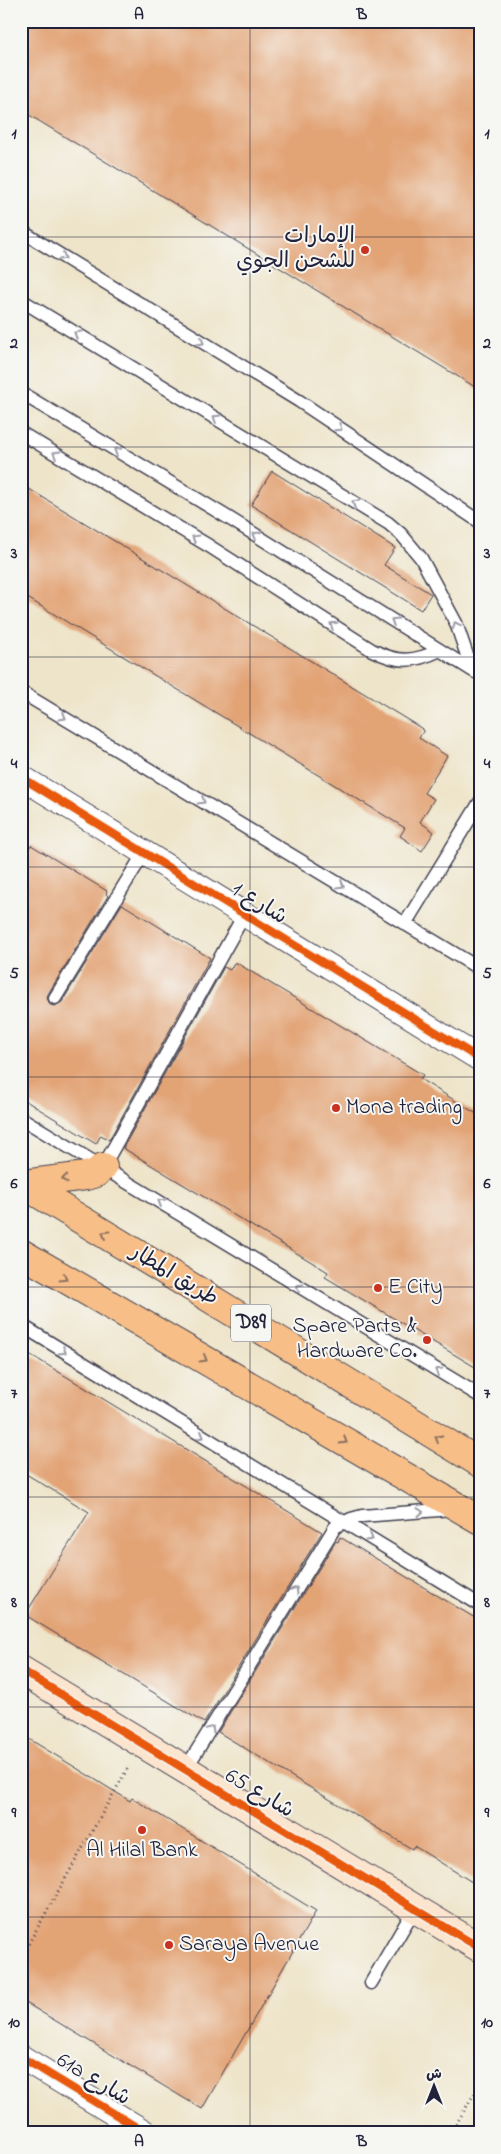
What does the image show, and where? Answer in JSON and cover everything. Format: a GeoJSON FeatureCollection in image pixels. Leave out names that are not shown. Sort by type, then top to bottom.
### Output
{"type":"FeatureCollection","features":[{"type":"Feature","properties":{"kind":"highway"},"geometry":{"type":"LineString","coordinates":[[22,1184],[86,1176],[96,1173],[103,1167]]}},
{"type":"Feature","properties":{"kind":"highway","name":"طريق المطار"},"geometry":{"type":"LineString","coordinates":[[22,1184],[480,1463]]}},
{"type":"Feature","properties":{"kind":"highway","name":"D89"},"geometry":{"type":"LineString","coordinates":[[21,1253],[470,1514]]}},
{"type":"Feature","properties":{"kind":"street","name":"شارع 1"},"geometry":{"type":"LineString","coordinates":[[21,777],[480,1059]]}},
{"type":"Feature","properties":{"kind":"street","name":"شارع 65"},"geometry":{"type":"LineString","coordinates":[[21,1670],[480,1948]]}},
{"type":"Feature","properties":{"kind":"street","name":"61a شارع"},"geometry":{"type":"LineString","coordinates":[[21,2057],[146,2132]]}},
{"type":"Feature","properties":{"kind":"lane"},"geometry":{"type":"LineString","coordinates":[[21,231],[298,401],[480,522]]}},
{"type":"Feature","properties":{"kind":"lane"},"geometry":{"type":"LineString","coordinates":[[21,300],[388,523],[401,534],[421,558],[456,622],[476,672]]}},
{"type":"Feature","properties":{"kind":"lane"},"geometry":{"type":"LineString","coordinates":[[21,393],[227,517],[476,672]]}},
{"type":"Feature","properties":{"kind":"lane"},"geometry":{"type":"LineString","coordinates":[[21,433],[209,546],[388,658],[406,661],[424,658],[440,650]]}},
{"type":"Feature","properties":{"kind":"lane"},"geometry":{"type":"LineString","coordinates":[[21,692],[480,969]]}},
{"type":"Feature","properties":{"kind":"lane"},"geometry":{"type":"LineString","coordinates":[[405,924],[480,802]]}},
{"type":"Feature","properties":{"kind":"lane"},"geometry":{"type":"LineString","coordinates":[[55,998],[144,854]]}},
{"type":"Feature","properties":{"kind":"lane"},"geometry":{"type":"LineString","coordinates":[[103,1167],[244,915]]}},
{"type":"Feature","properties":{"kind":"lane"},"geometry":{"type":"LineString","coordinates":[[21,1118],[480,1396]]}},
{"type":"Feature","properties":{"kind":"lane"},"geometry":{"type":"LineString","coordinates":[[21,1325],[480,1605]]}},
{"type":"Feature","properties":{"kind":"lane"},"geometry":{"type":"LineString","coordinates":[[185,1770],[329,1535],[343,1522],[362,1516],[470,1514]]}},
{"type":"Feature","properties":{"kind":"lane"},"geometry":{"type":"LineString","coordinates":[[371,1983],[415,1908]]}},
{"type":"Feature","properties":{"kind":"path"},"geometry":{"type":"LineString","coordinates":[[21,1957],[142,1744]]}},
{"type":"Feature","properties":{"kind":"path"},"geometry":{"type":"LineString","coordinates":[[451,2133],[480,2084]]}},
{"type":"Feature","properties":{"kind":"building","name":"الإمارات للشحن الجوي"},"geometry":{"type":"Polygon","coordinates":[[[21,21],[480,21],[480,390],[21,110],[21,21]]]}},
{"type":"Feature","properties":{"kind":"building"},"geometry":{"type":"Polygon","coordinates":[[[272,471],[395,548],[384,565],[431,594],[421,610],[251,505],[272,471]]]}},
{"type":"Feature","properties":{"kind":"building"},"geometry":{"type":"Polygon","coordinates":[[[21,484],[424,730],[419,738],[447,756],[424,793],[434,799],[420,822],[434,832],[422,851],[400,836],[405,828],[21,594],[21,484]]]}},
{"type":"Feature","properties":{"kind":"building"},"geometry":{"type":"Polygon","coordinates":[[[31,845],[107,891],[106,894],[108,896],[48,994],[47,998],[50,1005],[55,1006],[62,1002],[122,904],[210,958],[109,1140],[101,1135],[96,1144],[21,1098],[21,861],[31,845]]]}},
{"type":"Feature","properties":{"kind":"building"},"geometry":{"type":"Polygon","coordinates":[[[235,962],[423,1075],[420,1079],[480,1116],[480,1370],[325,1277],[328,1272],[123,1148],[224,967],[230,970],[235,962]]]}},
{"type":"Feature","properties":{"kind":"building"},"geometry":{"type":"Polygon","coordinates":[[[21,1349],[322,1532],[204,1723],[25,1615],[89,1512],[21,1471],[21,1349]]]}},
{"type":"Feature","properties":{"kind":"building"},"geometry":{"type":"Polygon","coordinates":[[[340,1537],[480,1621],[480,1887],[414,1846],[412,1849],[218,1732],[340,1537]]]}},
{"type":"Feature","properties":{"kind":"building","name":"Saraya Avenue"},"geometry":{"type":"Polygon","coordinates":[[[21,1734],[130,1801],[132,1798],[316,1911],[202,2109],[21,2000],[21,1734]]]}},
{"type":"Feature","properties":{"kind":"cycle path"},"geometry":{"type":"LineString","coordinates":[[21,777],[480,1059]]}},
{"type":"Feature","properties":{"kind":"cycle path"},"geometry":{"type":"LineString","coordinates":[[21,1670],[480,1948]]}},
{"type":"Feature","properties":{"kind":"cycle path"},"geometry":{"type":"LineString","coordinates":[[21,2057],[146,2133]]}},
{"type":"Feature","properties":{"kind":"place","name":"الإمارات للشحن الجوي"},"geometry":{"type":"Point","coordinates":[365,250]}},
{"type":"Feature","properties":{"kind":"place","name":"Mona trading"},"geometry":{"type":"Point","coordinates":[336,1108]}},
{"type":"Feature","properties":{"kind":"place","name":"E City"},"geometry":{"type":"Point","coordinates":[378,1288]}},
{"type":"Feature","properties":{"kind":"place","name":"Spare Parts & Hardware Co."},"geometry":{"type":"Point","coordinates":[427,1340]}},
{"type":"Feature","properties":{"kind":"place","name":"Al Hilal Bank"},"geometry":{"type":"Point","coordinates":[142,1830]}},
{"type":"Feature","properties":{"kind":"place","name":"Saraya Avenue"},"geometry":{"type":"Point","coordinates":[169,1945]}}]}
